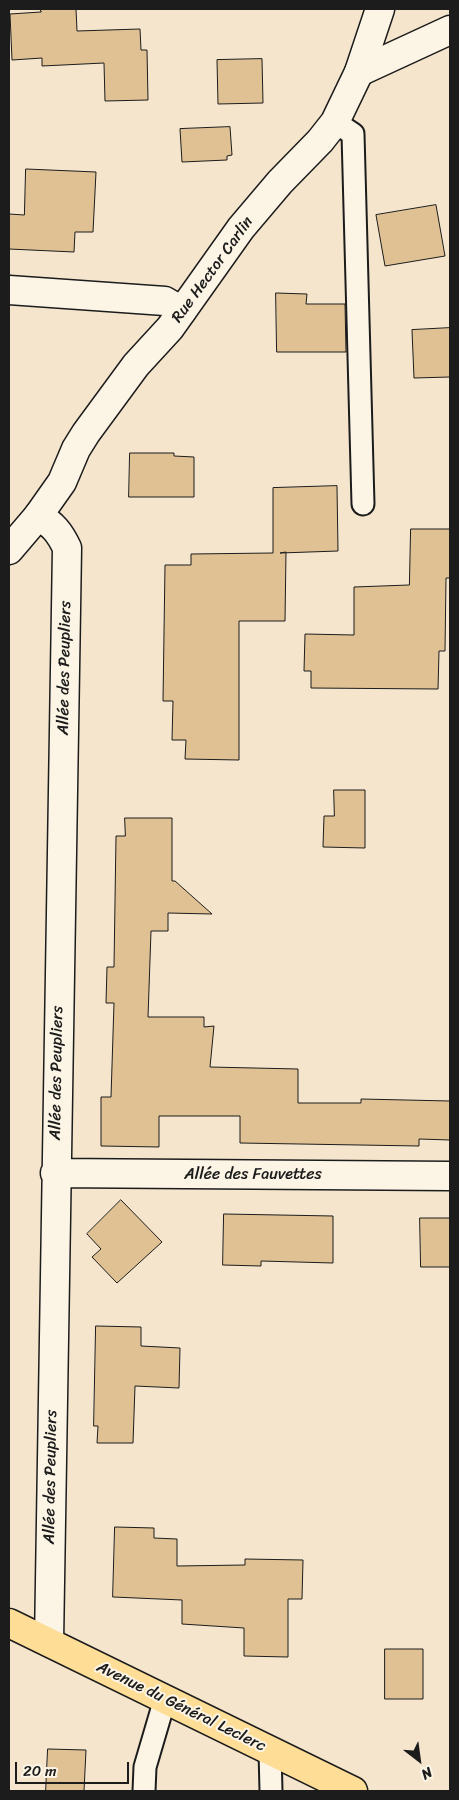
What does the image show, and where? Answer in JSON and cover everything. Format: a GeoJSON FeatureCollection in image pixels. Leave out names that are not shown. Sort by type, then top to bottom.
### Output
{"type":"FeatureCollection","features":[{"type":"Feature","properties":{"kind":"main road","name":"Avenue du Général Leclerc"},"geometry":{"type":"LineString","coordinates":[[9,1622],[353,1791]]}},
{"type":"Feature","properties":{"kind":"street","name":"Rue Hector Carlin"},"geometry":{"type":"LineString","coordinates":[[9,550],[38,516],[62,482],[76,449],[86,433],[136,365],[170,328],[241,228],[335,122],[359,72],[379,9]]}},
{"type":"Feature","properties":{"kind":"street"},"geometry":{"type":"LineString","coordinates":[[359,72],[450,30]]}},
{"type":"Feature","properties":{"kind":"street"},"geometry":{"type":"LineString","coordinates":[[9,290],[165,301],[182,311]]}},
{"type":"Feature","properties":{"kind":"street","name":"Allée des Peupliers"},"geometry":{"type":"LineString","coordinates":[[38,516],[50,523],[61,534],[67,548],[49,1642]]}},
{"type":"Feature","properties":{"kind":"street","name":"Allée des Fauvettes"},"geometry":{"type":"LineString","coordinates":[[56,1173],[450,1176]]}},
{"type":"Feature","properties":{"kind":"lane"},"geometry":{"type":"LineString","coordinates":[[335,122],[353,134],[363,504]]}},
{"type":"Feature","properties":{"kind":"lane"},"geometry":{"type":"LineString","coordinates":[[144,1791],[145,1767],[166,1699]]}},
{"type":"Feature","properties":{"kind":"lane"},"geometry":{"type":"LineString","coordinates":[[270,1751],[271,1791]]}},
{"type":"Feature","properties":{"kind":"building"},"geometry":{"type":"Polygon","coordinates":[[[40,9],[76,9],[77,31],[140,29],[141,50],[147,50],[148,100],[105,101],[104,63],[42,66],[42,58],[12,60],[10,14],[41,12],[40,9]]]}},
{"type":"Feature","properties":{"kind":"building"},"geometry":{"type":"Polygon","coordinates":[[[262,59],[263,103],[218,104],[217,60],[262,59]]]}},
{"type":"Feature","properties":{"kind":"building"},"geometry":{"type":"Polygon","coordinates":[[[230,127],[232,155],[227,156],[227,160],[182,162],[180,129],[230,127]]]}},
{"type":"Feature","properties":{"kind":"building"},"geometry":{"type":"Polygon","coordinates":[[[26,169],[96,172],[93,232],[75,232],[74,252],[9,249],[9,214],[24,215],[26,169]]]}},
{"type":"Feature","properties":{"kind":"building"},"geometry":{"type":"Polygon","coordinates":[[[436,205],[445,256],[385,266],[376,215],[436,205]]]}},
{"type":"Feature","properties":{"kind":"building"},"geometry":{"type":"Polygon","coordinates":[[[276,293],[307,294],[306,304],[345,304],[346,352],[277,352],[276,293]]]}},
{"type":"Feature","properties":{"kind":"building"},"geometry":{"type":"Polygon","coordinates":[[[450,328],[450,377],[414,378],[412,330],[450,328]]]}},
{"type":"Feature","properties":{"kind":"building"},"geometry":{"type":"Polygon","coordinates":[[[130,453],[174,453],[174,456],[194,457],[194,497],[129,497],[130,453]]]}},
{"type":"Feature","properties":{"kind":"building"},"geometry":{"type":"Polygon","coordinates":[[[337,486],[338,551],[286,553],[285,621],[239,621],[239,760],[185,759],[186,740],[172,740],[173,701],[163,701],[165,565],[191,565],[191,554],[273,553],[273,488],[337,486]]]}},
{"type":"Feature","properties":{"kind":"building"},"geometry":{"type":"Polygon","coordinates":[[[411,529],[450,529],[450,578],[446,578],[445,651],[439,651],[438,689],[311,688],[311,671],[304,671],[305,634],[354,635],[354,587],[409,585],[411,529]]]}},
{"type":"Feature","properties":{"kind":"building"},"geometry":{"type":"Polygon","coordinates":[[[334,790],[365,790],[365,848],[323,847],[324,816],[334,816],[334,790]]]}},
{"type":"Feature","properties":{"kind":"building"},"geometry":{"type":"Polygon","coordinates":[[[125,818],[172,818],[172,881],[175,881],[212,914],[168,913],[168,931],[151,931],[148,1017],[204,1017],[204,1027],[214,1026],[210,1067],[298,1069],[298,1103],[361,1103],[361,1099],[450,1101],[450,1140],[419,1139],[419,1146],[240,1143],[240,1116],[159,1116],[159,1147],[101,1146],[101,1097],[111,1097],[114,1003],[106,1003],[107,967],[114,967],[116,836],[125,836],[125,818]]]}},
{"type":"Feature","properties":{"kind":"building"},"geometry":{"type":"Polygon","coordinates":[[[121,1200],[162,1242],[117,1283],[92,1257],[101,1249],[87,1234],[121,1200]]]}},
{"type":"Feature","properties":{"kind":"building"},"geometry":{"type":"Polygon","coordinates":[[[224,1214],[333,1216],[333,1263],[261,1261],[261,1266],[223,1265],[224,1214]]]}},
{"type":"Feature","properties":{"kind":"building"},"geometry":{"type":"Polygon","coordinates":[[[420,1218],[450,1218],[450,1267],[421,1267],[420,1218]]]}},
{"type":"Feature","properties":{"kind":"building"},"geometry":{"type":"Polygon","coordinates":[[[96,1326],[141,1327],[141,1346],[180,1348],[179,1388],[135,1386],[133,1443],[97,1443],[98,1426],[94,1426],[96,1326]]]}},
{"type":"Feature","properties":{"kind":"building"},"geometry":{"type":"Polygon","coordinates":[[[115,1527],[154,1528],[154,1538],[177,1539],[177,1566],[245,1565],[245,1559],[303,1560],[302,1599],[288,1599],[288,1657],[244,1656],[244,1628],[182,1624],[182,1600],[113,1597],[115,1527]]]}},
{"type":"Feature","properties":{"kind":"building"},"geometry":{"type":"Polygon","coordinates":[[[385,1649],[423,1649],[423,1699],[385,1699],[385,1649]]]}},
{"type":"Feature","properties":{"kind":"building"},"geometry":{"type":"Polygon","coordinates":[[[48,1749],[86,1750],[84,1791],[46,1791],[48,1749]]]}}]}
